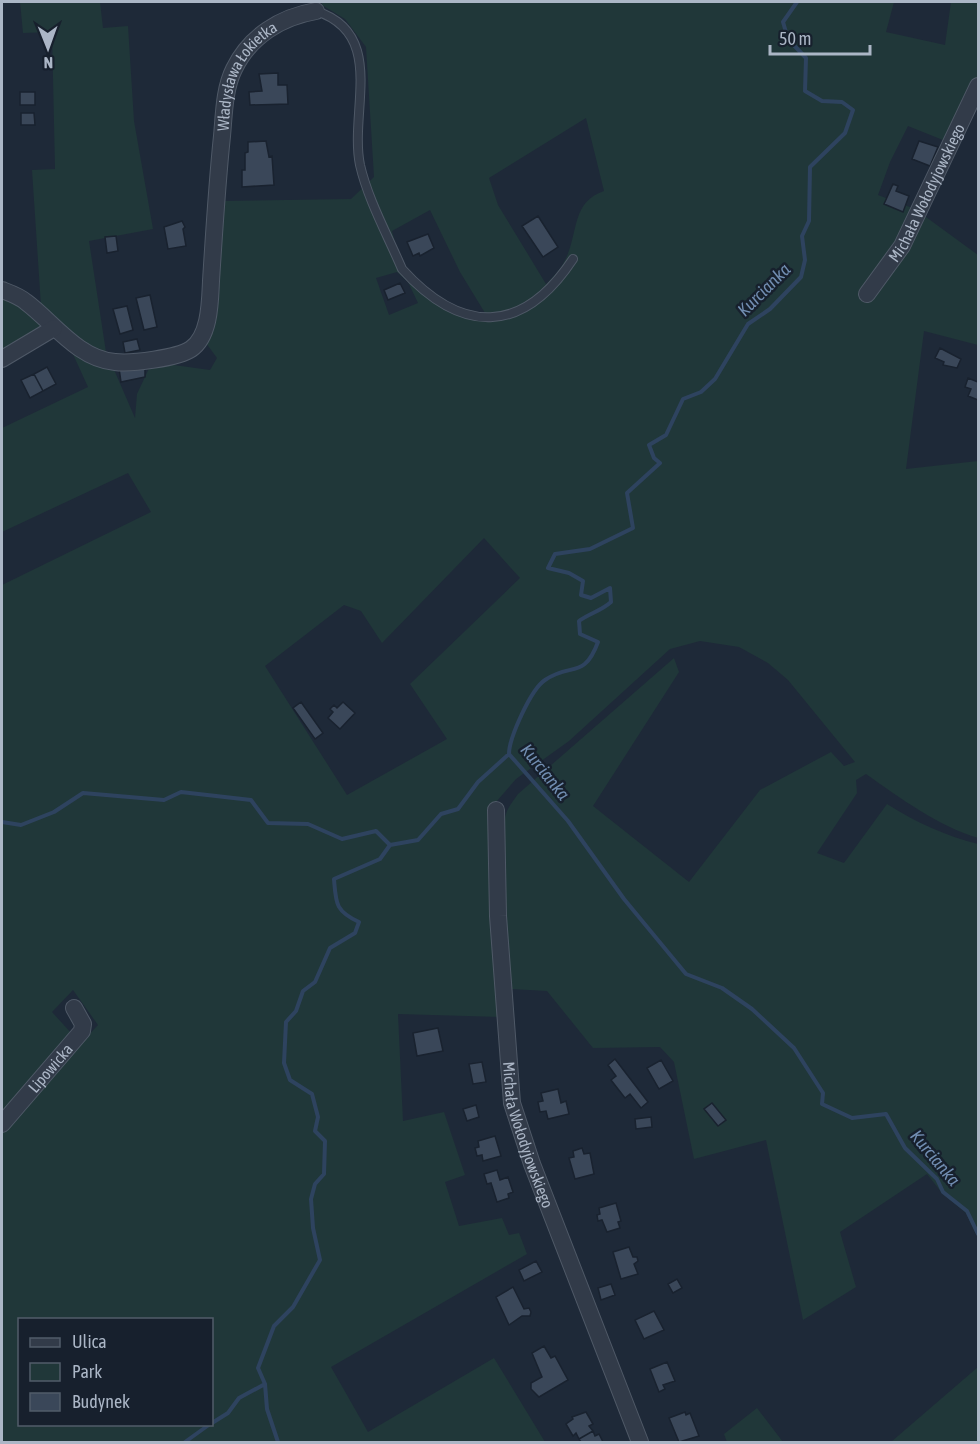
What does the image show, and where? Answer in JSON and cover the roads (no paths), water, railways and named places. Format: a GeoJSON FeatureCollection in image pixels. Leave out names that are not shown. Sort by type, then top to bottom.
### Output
{"type":"FeatureCollection","features":[{"type":"Feature","properties":{"kind":"street","name":"Władysława Łokietka"},"geometry":{"type":"LineString","coordinates":[[54,328],[96,357],[115,362],[164,357],[192,349],[201,336],[209,307],[224,111],[233,71],[256,38],[306,9]]}},
{"type":"Feature","properties":{"kind":"street","name":"Michała Wołodyjowskiego"},"geometry":{"type":"LineString","coordinates":[[867,294],[902,246],[978,86]]}},
{"type":"Feature","properties":{"kind":"street"},"geometry":{"type":"LineString","coordinates":[[2,290],[24,300],[54,328],[2,359]]}},
{"type":"Feature","properties":{"kind":"street","name":"Michała Wołodyjowskiego"},"geometry":{"type":"LineString","coordinates":[[496,810],[498,916],[512,1103],[532,1164],[640,1443]]}},
{"type":"Feature","properties":{"kind":"street","name":"Lipowicka"},"geometry":{"type":"LineString","coordinates":[[2,1124],[82,1031],[83,1024],[74,1008]]}},
{"type":"Feature","properties":{"kind":"lane","name":"Władysława Łokietka"},"geometry":{"type":"LineString","coordinates":[[306,9],[332,17],[343,24],[357,45],[360,81],[358,142],[362,171],[402,269],[414,282],[454,311],[469,316],[503,316],[519,311],[535,300],[562,275],[573,259]]}},
{"type":"Feature","properties":{"kind":"waterway","name":"Kurcianka"},"geometry":{"type":"LineString","coordinates":[[797,2],[783,22],[788,39],[806,58],[805,91],[822,101],[842,102],[853,110],[845,133],[810,167],[809,221],[802,236],[805,260],[801,277],[770,309],[748,324],[715,379],[701,392],[683,399],[666,435],[649,445],[654,458],[660,463],[627,493],[633,528],[590,549],[555,554],[548,568],[569,573],[583,581],[581,595],[591,598],[610,588],[611,602],[579,621],[580,634],[598,642],[593,654],[582,666],[554,675],[539,685],[522,714],[509,754],[568,821],[624,899],[686,974],[722,988],[752,1009],[794,1048],[823,1093],[822,1104],[852,1118],[886,1114],[905,1148],[937,1179],[943,1192],[967,1211],[978,1234]]}},
{"type":"Feature","properties":{"kind":"waterway"},"geometry":{"type":"LineString","coordinates":[[278,1442],[267,1409],[265,1384],[258,1368],[274,1326],[293,1307],[320,1260],[313,1228],[311,1199],[315,1184],[324,1174],[325,1141],[315,1131],[318,1117],[312,1094],[290,1080],[284,1063],[286,1022],[296,1011],[303,991],[315,982],[330,948],[355,933],[359,922],[345,914],[338,905],[334,879],[380,859],[390,845],[418,840],[441,814],[458,809],[478,782],[509,754]]}},
{"type":"Feature","properties":{"kind":"waterway"},"geometry":{"type":"LineString","coordinates":[[2,822],[21,825],[54,812],[83,793],[164,800],[181,792],[251,800],[268,823],[308,824],[342,839],[376,831],[390,845]]}},
{"type":"Feature","properties":{"kind":"waterway"},"geometry":{"type":"LineString","coordinates":[[213,1422],[228,1413],[239,1398],[265,1384]]}},
{"type":"Feature","properties":{"kind":"waterway"},"geometry":{"type":"LineString","coordinates":[[185,1442],[207,1426]]}}]}
